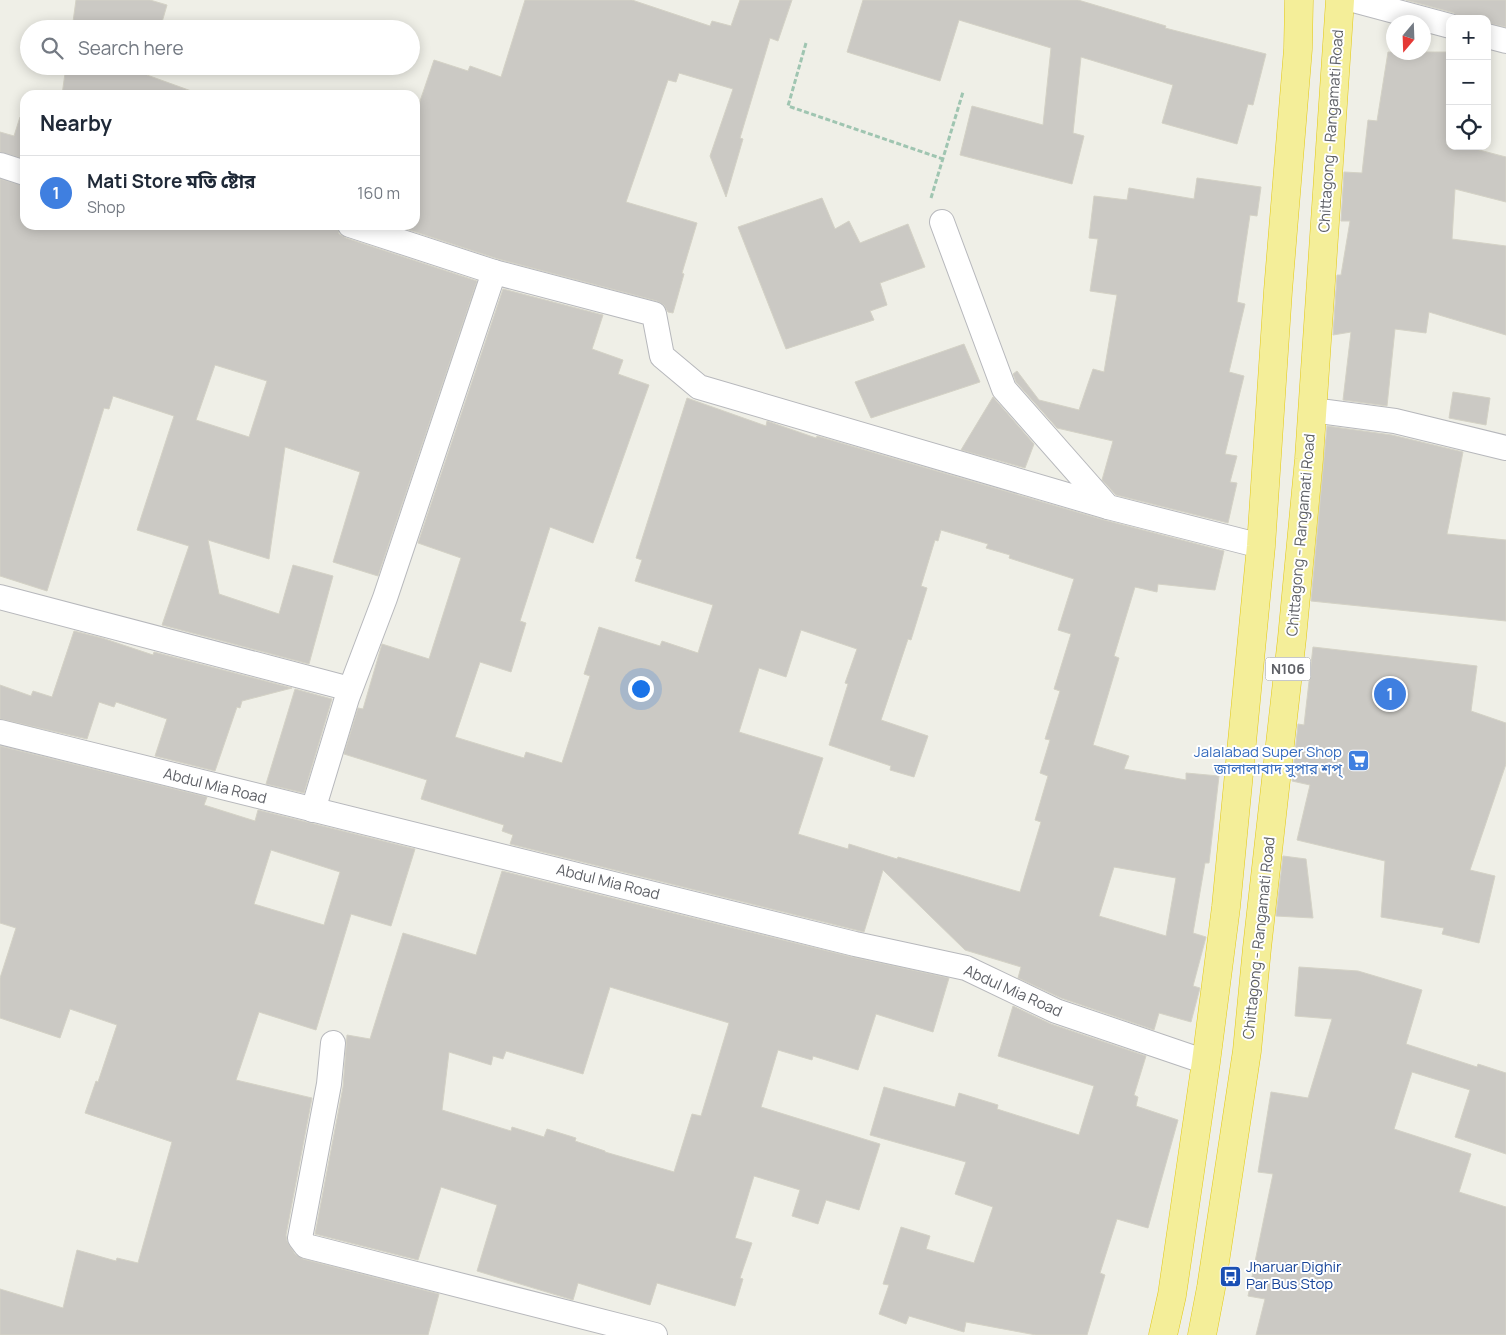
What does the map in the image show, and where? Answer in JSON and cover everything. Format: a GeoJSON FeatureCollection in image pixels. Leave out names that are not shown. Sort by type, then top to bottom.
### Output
{"type":"FeatureCollection","features":[{"type":"Feature","properties":{"kind":"highway","name":"N106"},"geometry":{"type":"LineString","coordinates":[[1163,1335],[1172,1295],[1206,1062],[1226,907],[1261,546],[1278,291],[1298,49],[1299,0]]}},
{"type":"Feature","properties":{"kind":"highway","name":"Chittagong - Rangamati Road"},"geometry":{"type":"LineString","coordinates":[[1202,1335],[1211,1288],[1247,1051],[1292,638],[1312,410],[1340,0]]}},
{"type":"Feature","properties":{"kind":"street"},"geometry":{"type":"LineString","coordinates":[[1353,0],[1446,25]]}},
{"type":"Feature","properties":{"kind":"street"},"geometry":{"type":"LineString","coordinates":[[1491,37],[1506,41]]}},
{"type":"Feature","properties":{"kind":"street"},"geometry":{"type":"LineString","coordinates":[[0,165],[20,171]]}},
{"type":"Feature","properties":{"kind":"street"},"geometry":{"type":"LineString","coordinates":[[942,222],[1004,389],[1108,507]]}},
{"type":"Feature","properties":{"kind":"street"},"geometry":{"type":"LineString","coordinates":[[365,230],[494,272],[654,314],[662,356],[699,387],[1108,507],[1261,546]]}},
{"type":"Feature","properties":{"kind":"street"},"geometry":{"type":"LineString","coordinates":[[313,810],[350,688],[385,598],[494,272]]}},
{"type":"Feature","properties":{"kind":"street"},"geometry":{"type":"LineString","coordinates":[[1312,410],[1395,421],[1506,448]]}},
{"type":"Feature","properties":{"kind":"street"},"geometry":{"type":"LineString","coordinates":[[0,597],[350,688]]}},
{"type":"Feature","properties":{"kind":"street","name":"Abdul Mia Road"},"geometry":{"type":"LineString","coordinates":[[0,732],[855,944],[966,968],[1056,1011],[1206,1062]]}},
{"type":"Feature","properties":{"kind":"street"},"geometry":{"type":"LineString","coordinates":[[333,1043],[329,1084],[300,1238],[306,1246],[654,1335]]}},
{"type":"Feature","properties":{"kind":"path"},"geometry":{"type":"LineString","coordinates":[[806,43],[788,106],[944,159]]}},
{"type":"Feature","properties":{"kind":"path"},"geometry":{"type":"LineString","coordinates":[[942,222],[928,209],[964,92]]}},
{"type":"Feature","properties":{"kind":"building"},"geometry":{"type":"Polygon","coordinates":[[[76,0],[150,0],[167,5],[163,20],[73,20],[76,0]]]}},
{"type":"Feature","properties":{"kind":"building"},"geometry":{"type":"Polygon","coordinates":[[[525,0],[632,0],[710,26],[712,21],[731,26],[740,0],[792,0],[778,41],[770,38],[740,138],[743,139],[726,197],[710,156],[733,89],[679,73],[676,82],[668,80],[626,202],[697,223],[682,273],[684,274],[673,313],[668,312],[664,305],[657,301],[498,259],[409,230],[420,230],[420,101],[434,60],[468,71],[470,66],[501,77],[525,0]]]}},
{"type":"Feature","properties":{"kind":"building"},"geometry":{"type":"Polygon","coordinates":[[[863,0],[1078,0],[1166,26],[1165,28],[1266,54],[1253,105],[1248,104],[1237,144],[1162,123],[1173,85],[1081,57],[1073,133],[1084,136],[1072,184],[960,155],[972,106],[1043,125],[1051,48],[959,20],[940,81],[847,52],[863,0]]]}},
{"type":"Feature","properties":{"kind":"building"},"geometry":{"type":"Polygon","coordinates":[[[1406,0],[1506,0],[1506,27],[1491,24],[1491,15],[1456,15],[1406,0]]]}},
{"type":"Feature","properties":{"kind":"building"},"geometry":{"type":"Polygon","coordinates":[[[1431,52],[1446,52],[1446,150],[1479,150],[1506,157],[1506,202],[1455,189],[1452,239],[1506,246],[1506,335],[1429,312],[1426,333],[1395,329],[1387,406],[1343,400],[1351,332],[1333,335],[1337,275],[1341,275],[1350,221],[1341,221],[1344,172],[1362,173],[1368,120],[1377,121],[1387,60],[1431,60],[1431,52]]]}},
{"type":"Feature","properties":{"kind":"building"},"geometry":{"type":"Polygon","coordinates":[[[65,75],[147,75],[188,90],[63,90],[65,75]]]}},
{"type":"Feature","properties":{"kind":"building"},"geometry":{"type":"Polygon","coordinates":[[[20,117],[20,158],[0,152],[0,132],[14,136],[20,117]]]}},
{"type":"Feature","properties":{"kind":"building"},"geometry":{"type":"Polygon","coordinates":[[[1197,178],[1261,187],[1257,216],[1250,215],[1237,302],[1245,304],[1229,372],[1244,376],[1225,454],[1237,456],[1230,482],[1237,483],[1228,523],[1116,495],[1102,480],[1113,441],[1057,428],[1016,382],[1013,374],[1017,371],[1039,400],[1079,410],[1093,369],[1104,372],[1117,295],[1090,291],[1098,239],[1089,238],[1094,196],[1127,200],[1129,188],[1194,199],[1197,178]]]}},
{"type":"Feature","properties":{"kind":"building"},"geometry":{"type":"Polygon","coordinates":[[[0,179],[20,185],[20,230],[338,230],[339,234],[346,238],[477,281],[378,576],[333,562],[360,472],[285,447],[269,559],[208,540],[219,594],[279,614],[293,565],[333,576],[309,664],[162,625],[189,546],[137,530],[174,416],[113,396],[109,409],[104,408],[47,591],[0,576],[0,179]],[[215,365],[196,420],[249,437],[267,381],[215,365]]]}},
{"type":"Feature","properties":{"kind":"building"},"geometry":{"type":"Polygon","coordinates":[[[822,198],[835,229],[849,221],[860,243],[908,224],[925,267],[880,283],[887,305],[870,311],[874,320],[786,349],[738,227],[822,198]]]}},
{"type":"Feature","properties":{"kind":"building"},"geometry":{"type":"Polygon","coordinates":[[[503,289],[603,315],[592,349],[623,360],[618,374],[649,385],[593,543],[550,527],[520,621],[526,623],[511,672],[480,662],[455,737],[524,758],[526,752],[562,763],[590,676],[584,674],[599,627],[660,646],[662,641],[698,653],[713,605],[635,581],[642,560],[636,558],[687,398],[766,426],[767,421],[816,438],[817,436],[1104,520],[1224,551],[1215,590],[1158,584],[1157,592],[1135,587],[1114,656],[1119,658],[1093,745],[1129,756],[1124,769],[1186,780],[1186,773],[1219,776],[1209,863],[1205,863],[1193,933],[1206,937],[1193,986],[1200,988],[1191,1022],[1159,1013],[1154,1030],[1061,998],[1018,978],[1021,967],[965,950],[883,870],[864,932],[510,844],[513,835],[502,831],[504,825],[421,799],[427,780],[344,754],[358,708],[363,709],[382,644],[429,659],[461,558],[418,543],[503,289]],[[941,530],[938,541],[935,540],[921,586],[927,588],[911,640],[908,639],[881,720],[928,736],[914,777],[890,770],[891,766],[829,745],[848,684],[845,683],[857,649],[801,630],[786,677],[759,668],[739,732],[823,758],[798,834],[848,849],[849,844],[1020,892],[1041,822],[1035,820],[1048,776],[1040,773],[1050,740],[1045,739],[1060,691],[1054,689],[1071,634],[1058,630],[1074,579],[1009,558],[1010,555],[986,548],[988,544],[941,530]],[[1114,867],[1099,916],[1166,936],[1176,878],[1114,867]]]}},
{"type":"Feature","properties":{"kind":"building"},"geometry":{"type":"Polygon","coordinates":[[[964,344],[980,382],[871,418],[855,382],[964,344]]]}},
{"type":"Feature","properties":{"kind":"building"},"geometry":{"type":"Polygon","coordinates":[[[1453,392],[1490,398],[1486,425],[1449,418],[1453,392]]]}},
{"type":"Feature","properties":{"kind":"building"},"geometry":{"type":"Polygon","coordinates":[[[993,397],[1034,444],[1025,468],[961,450],[993,397]]]}},
{"type":"Feature","properties":{"kind":"building"},"geometry":{"type":"Polygon","coordinates":[[[1327,426],[1392,435],[1463,452],[1447,534],[1506,540],[1506,621],[1311,601],[1327,426]]]}},
{"type":"Feature","properties":{"kind":"building"},"geometry":{"type":"Polygon","coordinates":[[[74,631],[153,655],[154,652],[292,688],[242,701],[240,708],[237,707],[215,771],[155,756],[167,719],[116,702],[114,707],[99,702],[87,739],[0,719],[0,685],[31,696],[33,691],[52,697],[74,631]]]}},
{"type":"Feature","properties":{"kind":"building"},"geometry":{"type":"Polygon","coordinates":[[[1313,647],[1477,666],[1471,711],[1506,723],[1506,764],[1470,870],[1495,876],[1479,943],[1442,934],[1444,928],[1381,917],[1385,861],[1297,840],[1310,785],[1292,781],[1298,724],[1304,725],[1313,647]]]}},
{"type":"Feature","properties":{"kind":"building"},"geometry":{"type":"Polygon","coordinates":[[[295,689],[332,699],[304,793],[266,784],[295,689]]]}},
{"type":"Feature","properties":{"kind":"building"},"geometry":{"type":"Polygon","coordinates":[[[0,746],[207,797],[204,805],[255,821],[258,810],[415,849],[391,926],[351,914],[316,1030],[259,1012],[236,1080],[312,1098],[286,1235],[287,1241],[295,1254],[303,1259],[439,1294],[428,1335],[0,1335],[0,1289],[63,1308],[77,1250],[116,1261],[117,1258],[138,1263],[172,1142],[85,1113],[96,1081],[98,1082],[117,1025],[70,1009],[60,1038],[0,1018],[0,978],[16,928],[0,923],[0,746]],[[271,850],[254,904],[324,925],[340,872],[271,850]]]}},
{"type":"Feature","properties":{"kind":"building"},"geometry":{"type":"Polygon","coordinates":[[[1283,856],[1306,859],[1313,918],[1276,916],[1283,856]]]}},
{"type":"Feature","properties":{"kind":"building"},"geometry":{"type":"Polygon","coordinates":[[[502,871],[852,957],[949,978],[933,1032],[876,1014],[858,1070],[813,1056],[812,1060],[778,1050],[761,1107],[880,1144],[859,1210],[826,1200],[818,1224],[792,1216],[800,1190],[754,1176],[735,1238],[752,1243],[740,1278],[743,1279],[735,1306],[657,1283],[650,1305],[578,1283],[573,1300],[477,1271],[497,1205],[441,1187],[418,1260],[315,1234],[343,1087],[347,1035],[370,1039],[403,933],[476,955],[502,871]],[[610,987],[583,1074],[506,1051],[503,1059],[493,1056],[491,1065],[449,1052],[442,1110],[511,1131],[512,1127],[544,1137],[547,1129],[576,1138],[575,1141],[605,1152],[674,1172],[692,1114],[701,1116],[729,1023],[610,987]]]}},
{"type":"Feature","properties":{"kind":"building"},"geometry":{"type":"Polygon","coordinates":[[[1299,967],[1358,971],[1422,990],[1406,1044],[1477,1067],[1478,1064],[1506,1073],[1506,1154],[1455,1137],[1470,1090],[1412,1072],[1394,1129],[1471,1154],[1459,1192],[1506,1207],[1506,1335],[1256,1335],[1265,1299],[1248,1296],[1273,1174],[1258,1172],[1271,1092],[1308,1098],[1332,1019],[1295,1016],[1299,967]]]}},
{"type":"Feature","properties":{"kind":"building"},"geometry":{"type":"Polygon","coordinates":[[[1013,1006],[1051,1024],[1146,1056],[1134,1095],[1138,1097],[1136,1106],[1178,1120],[1148,1228],[1117,1219],[1100,1273],[1105,1275],[1087,1335],[1036,1335],[966,1322],[964,1332],[909,1316],[906,1324],[879,1314],[889,1285],[883,1284],[901,1227],[930,1236],[926,1249],[974,1263],[993,1207],[955,1194],[966,1162],[870,1135],[884,1087],[955,1107],[959,1093],[998,1105],[997,1109],[1079,1135],[1094,1086],[998,1056],[1013,1006]]]}},
{"type":"Feature","properties":{"kind":"place","name":"Mati Store মতি ষ্টোর"},"geometry":{"type":"Point","coordinates":[1390,694]}},
{"type":"Feature","properties":{"kind":"place","name":"Jalalabad Super Shop জালালাবাদ সুপার শপ্"},"geometry":{"type":"Point","coordinates":[1358,761]}},
{"type":"Feature","properties":{"kind":"place","name":"Jharuar Dighir Par Bus Stop"},"geometry":{"type":"Point","coordinates":[1230,1276]}}]}
